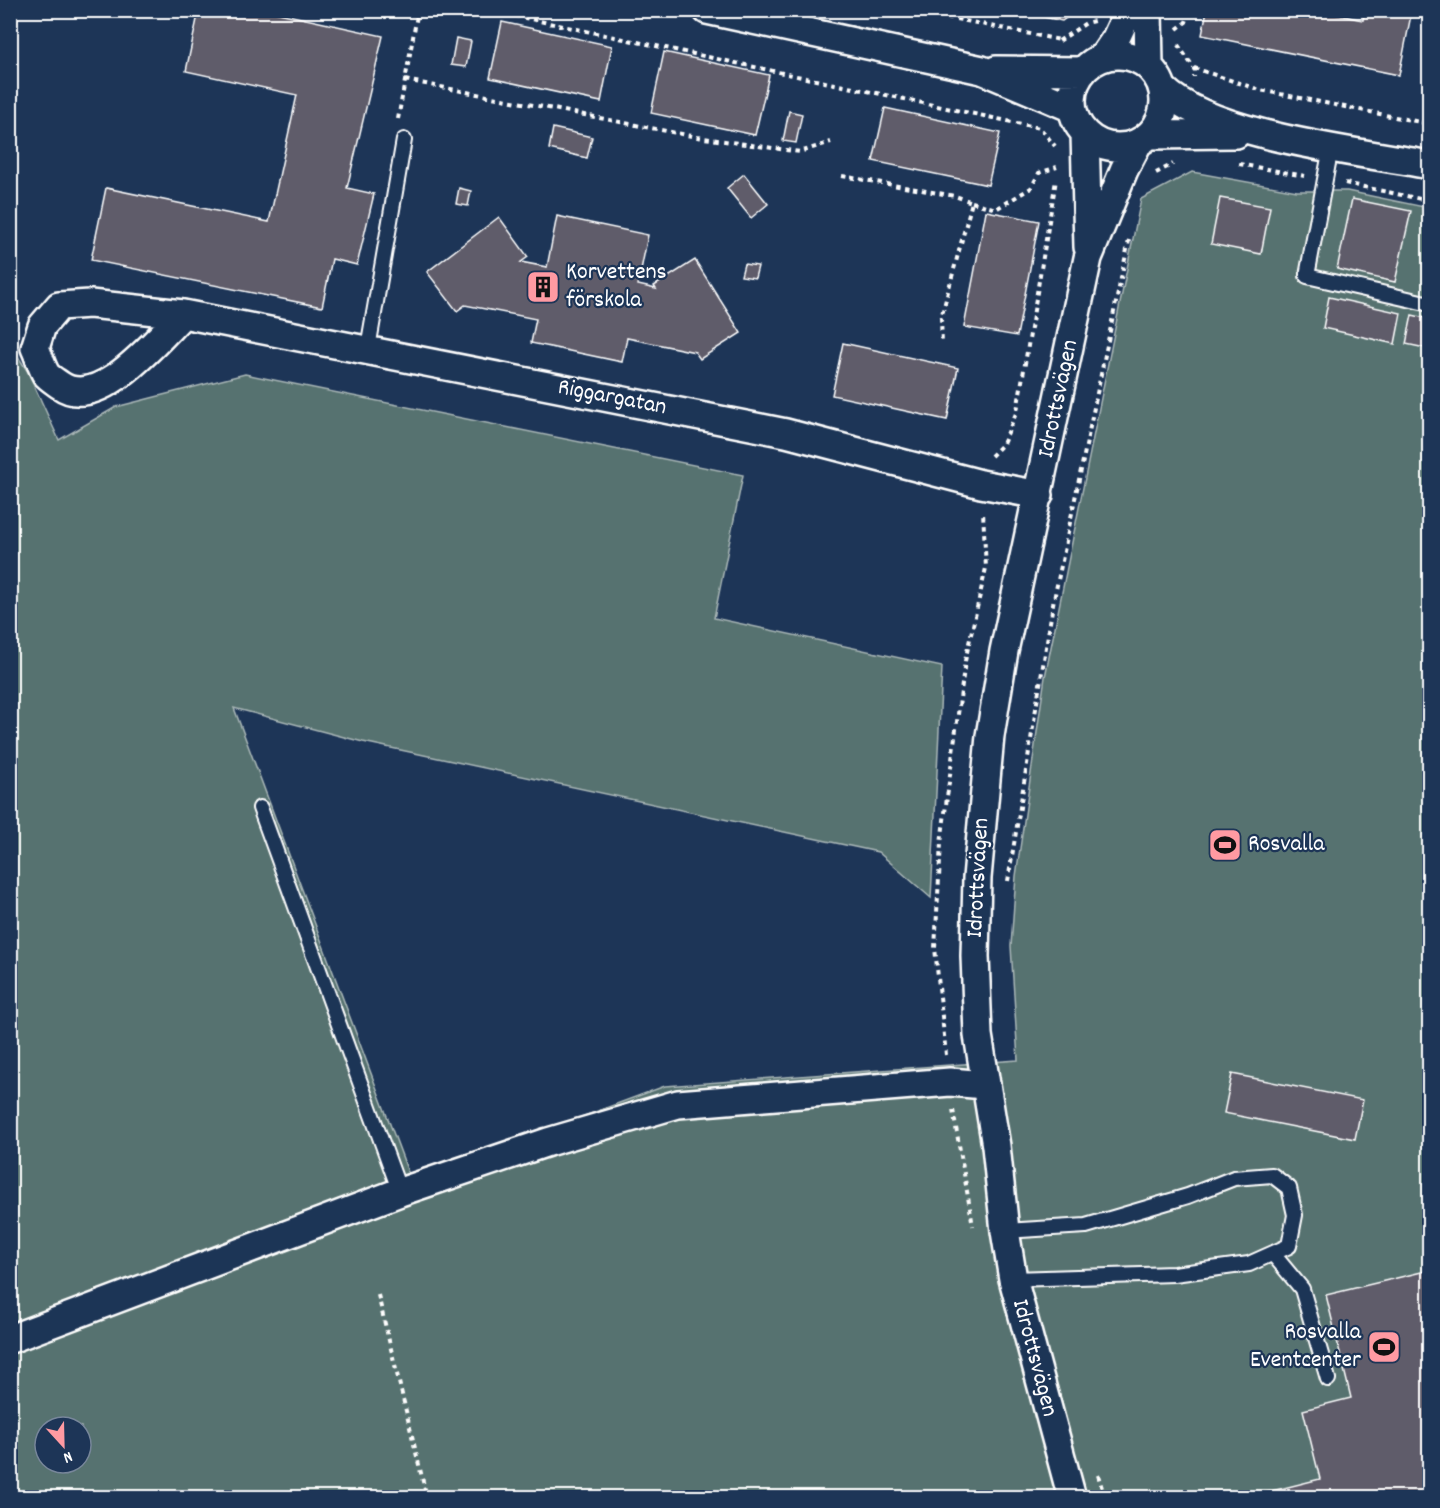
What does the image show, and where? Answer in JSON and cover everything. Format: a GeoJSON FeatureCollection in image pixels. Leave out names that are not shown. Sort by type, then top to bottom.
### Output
{"type":"FeatureCollection","features":[{"type":"Feature","properties":{"kind":"street"},"geometry":{"type":"LineString","coordinates":[[707,10],[982,70],[1072,108]]}},
{"type":"Feature","properties":{"kind":"street"},"geometry":{"type":"LineString","coordinates":[[1129,10],[1116,38],[1072,93],[1072,108],[1085,134],[1110,147],[1125,147],[1144,139],[1265,134]]}},
{"type":"Feature","properties":{"kind":"street"},"geometry":{"type":"LineString","coordinates":[[1144,139],[1159,124],[1164,110],[1156,78],[1148,10]]}},
{"type":"Feature","properties":{"kind":"street"},"geometry":{"type":"LineString","coordinates":[[982,70],[1093,64],[1128,56],[1156,78],[1175,101],[1190,109],[1265,134],[1430,165]]}},
{"type":"Feature","properties":{"kind":"street","name":"Idrottsvägen"},"geometry":{"type":"LineString","coordinates":[[1085,134],[1088,258]]}},
{"type":"Feature","properties":{"kind":"street","name":"Idrottsvägen"},"geometry":{"type":"LineString","coordinates":[[1072,1497],[1013,1279],[1005,1231],[996,1146],[978,1035],[975,956],[981,827],[990,736],[1004,651],[1088,258],[1124,170],[1144,139]]}},
{"type":"Feature","properties":{"kind":"street","name":"Riggargatan"},"geometry":{"type":"LineString","coordinates":[[183,314],[128,367],[100,388],[80,391],[65,389],[47,375],[35,348],[42,326],[59,306],[90,304],[183,314],[368,348],[786,433],[981,484],[1039,495]]}},
{"type":"Feature","properties":{"kind":"street"},"geometry":{"type":"LineString","coordinates":[[10,1339],[400,1192],[548,1142],[678,1104],[950,1082],[985,1085]]}},
{"type":"Feature","properties":{"kind":"lane"},"geometry":{"type":"LineString","coordinates":[[368,348],[404,140]]}},
{"type":"Feature","properties":{"kind":"lane"},"geometry":{"type":"LineString","coordinates":[[1331,147],[1307,276],[1430,304]]}},
{"type":"Feature","properties":{"kind":"lane"},"geometry":{"type":"LineString","coordinates":[[260,808],[400,1192]]}},
{"type":"Feature","properties":{"kind":"lane"},"geometry":{"type":"LineString","coordinates":[[1005,1231],[1086,1226],[1177,1200],[1234,1178],[1272,1175],[1289,1188],[1295,1215],[1289,1246],[1249,1264],[1174,1274],[1013,1279]]}},
{"type":"Feature","properties":{"kind":"lane"},"geometry":{"type":"LineString","coordinates":[[1273,1254],[1302,1289],[1328,1379]]}},
{"type":"Feature","properties":{"kind":"path"},"geometry":{"type":"LineString","coordinates":[[404,140],[398,122],[418,10]]}},
{"type":"Feature","properties":{"kind":"path"},"geometry":{"type":"LineString","coordinates":[[488,10],[1040,128],[1057,149]]}},
{"type":"Feature","properties":{"kind":"path"},"geometry":{"type":"LineString","coordinates":[[912,10],[1060,40]]}},
{"type":"Feature","properties":{"kind":"path"},"geometry":{"type":"LineString","coordinates":[[1170,36],[1185,22],[1190,10]]}},
{"type":"Feature","properties":{"kind":"path"},"geometry":{"type":"LineString","coordinates":[[1194,68],[1260,90],[1430,124]]}},
{"type":"Feature","properties":{"kind":"path"},"geometry":{"type":"LineString","coordinates":[[405,80],[698,137],[800,152],[831,142]]}},
{"type":"Feature","properties":{"kind":"path"},"geometry":{"type":"LineString","coordinates":[[1148,175],[1179,160]]}},
{"type":"Feature","properties":{"kind":"path"},"geometry":{"type":"LineString","coordinates":[[842,176],[955,196],[996,208],[1031,188],[1039,173],[1058,167]]}},
{"type":"Feature","properties":{"kind":"path"},"geometry":{"type":"LineString","coordinates":[[942,344],[941,318],[972,202]]}},
{"type":"Feature","properties":{"kind":"path"},"geometry":{"type":"LineString","coordinates":[[1007,887],[1053,604],[1130,234]]}},
{"type":"Feature","properties":{"kind":"path"},"geometry":{"type":"LineString","coordinates":[[942,1113],[954,1112]]}},
{"type":"Feature","properties":{"kind":"path"},"geometry":{"type":"LineString","coordinates":[[378,1295],[427,1497]]}},
{"type":"Feature","properties":{"kind":"path"},"geometry":{"type":"LineString","coordinates":[[1095,1464],[1105,1497]]}},
{"type":"Feature","properties":{"kind":"path"},"geometry":{"type":"LineString","coordinates":[[993,1497],[999,1497]]}},
{"type":"Feature","properties":{"kind":"green space","name":"Rosvalla"},"geometry":{"type":"Polygon","coordinates":[[[1192,172],[1297,191],[1347,191],[1429,208],[1429,1497],[11,1497],[10,344],[28,372],[59,440],[116,407],[245,374],[743,475],[714,618],[942,667],[931,898],[878,852],[363,742],[234,708],[411,1180],[665,1086],[1018,1060],[1011,946],[1016,876],[1045,677],[1141,199],[1192,172]]]}},
{"type":"Feature","properties":{"kind":"building"},"geometry":{"type":"Polygon","coordinates":[[[199,10],[265,10],[383,36],[347,188],[374,194],[357,265],[332,259],[322,307],[91,260],[106,188],[269,222],[297,95],[186,71],[199,10]]]}},
{"type":"Feature","properties":{"kind":"building"},"geometry":{"type":"Polygon","coordinates":[[[1011,10],[1077,10],[1062,21],[1011,10]]]}},
{"type":"Feature","properties":{"kind":"building"},"geometry":{"type":"Polygon","coordinates":[[[1207,10],[1315,10],[1363,20],[1365,10],[1412,10],[1399,75],[1202,35],[1207,10]]]}},
{"type":"Feature","properties":{"kind":"building"},"geometry":{"type":"Polygon","coordinates":[[[502,22],[612,46],[601,102],[490,78],[502,22]]]}},
{"type":"Feature","properties":{"kind":"building"},"geometry":{"type":"Polygon","coordinates":[[[456,38],[471,41],[466,67],[451,65],[456,38]]]}},
{"type":"Feature","properties":{"kind":"building"},"geometry":{"type":"Polygon","coordinates":[[[664,52],[769,75],[755,135],[651,113],[664,52]]]}},
{"type":"Feature","properties":{"kind":"building"},"geometry":{"type":"Polygon","coordinates":[[[885,108],[1000,133],[988,185],[873,161],[885,108]]]}},
{"type":"Feature","properties":{"kind":"building"},"geometry":{"type":"Polygon","coordinates":[[[789,111],[802,114],[796,143],[783,141],[789,111]]]}},
{"type":"Feature","properties":{"kind":"building"},"geometry":{"type":"Polygon","coordinates":[[[553,128],[592,137],[587,158],[549,149],[553,128]]]}},
{"type":"Feature","properties":{"kind":"building"},"geometry":{"type":"Polygon","coordinates":[[[744,174],[768,204],[751,218],[727,188],[744,174]]]}},
{"type":"Feature","properties":{"kind":"building"},"geometry":{"type":"Polygon","coordinates":[[[459,188],[471,191],[468,206],[456,204],[459,188]]]}},
{"type":"Feature","properties":{"kind":"building"},"geometry":{"type":"Polygon","coordinates":[[[1220,198],[1270,207],[1261,254],[1211,244],[1220,198]]]}},
{"type":"Feature","properties":{"kind":"building"},"geometry":{"type":"Polygon","coordinates":[[[1352,199],[1411,211],[1395,282],[1337,269],[1352,199]]]}},
{"type":"Feature","properties":{"kind":"building"},"geometry":{"type":"Polygon","coordinates":[[[986,211],[1039,221],[1017,336],[964,327],[986,211]]]}},
{"type":"Feature","properties":{"kind":"building","name":"Korvettens förskola"},"geometry":{"type":"Polygon","coordinates":[[[557,216],[648,235],[638,285],[656,289],[654,286],[695,260],[741,333],[700,359],[695,352],[627,338],[622,362],[531,343],[536,319],[465,305],[457,311],[427,272],[499,217],[528,257],[521,262],[547,267],[557,216]]]}},
{"type":"Feature","properties":{"kind":"building"},"geometry":{"type":"Polygon","coordinates":[[[744,264],[758,266],[755,278],[741,276],[744,264]]]}},
{"type":"Feature","properties":{"kind":"building"},"geometry":{"type":"Polygon","coordinates":[[[1329,297],[1401,313],[1395,344],[1323,328],[1329,297]]]}},
{"type":"Feature","properties":{"kind":"building"},"geometry":{"type":"Polygon","coordinates":[[[1412,315],[1430,319],[1430,349],[1406,344],[1412,315]]]}},
{"type":"Feature","properties":{"kind":"building"},"geometry":{"type":"Polygon","coordinates":[[[843,343],[958,368],[947,420],[832,395],[843,343]]]}},
{"type":"Feature","properties":{"kind":"building"},"geometry":{"type":"Polygon","coordinates":[[[1232,1074],[1363,1100],[1355,1139],[1224,1113],[1232,1074]]]}},
{"type":"Feature","properties":{"kind":"building","name":"Rosvalla Eventcenter"},"geometry":{"type":"Polygon","coordinates":[[[1430,1270],[1430,1498],[1244,1498],[1320,1479],[1303,1410],[1351,1398],[1326,1295],[1430,1270]]]}},
{"type":"Feature","properties":{"kind":"place","name":"Korvettens förskola"},"geometry":{"type":"Point","coordinates":[543,287]}},
{"type":"Feature","properties":{"kind":"place","name":"Rosvalla"},"geometry":{"type":"Point","coordinates":[1225,845]}},
{"type":"Feature","properties":{"kind":"place","name":"Rosvalla Eventcenter"},"geometry":{"type":"Point","coordinates":[1384,1347]}}]}
